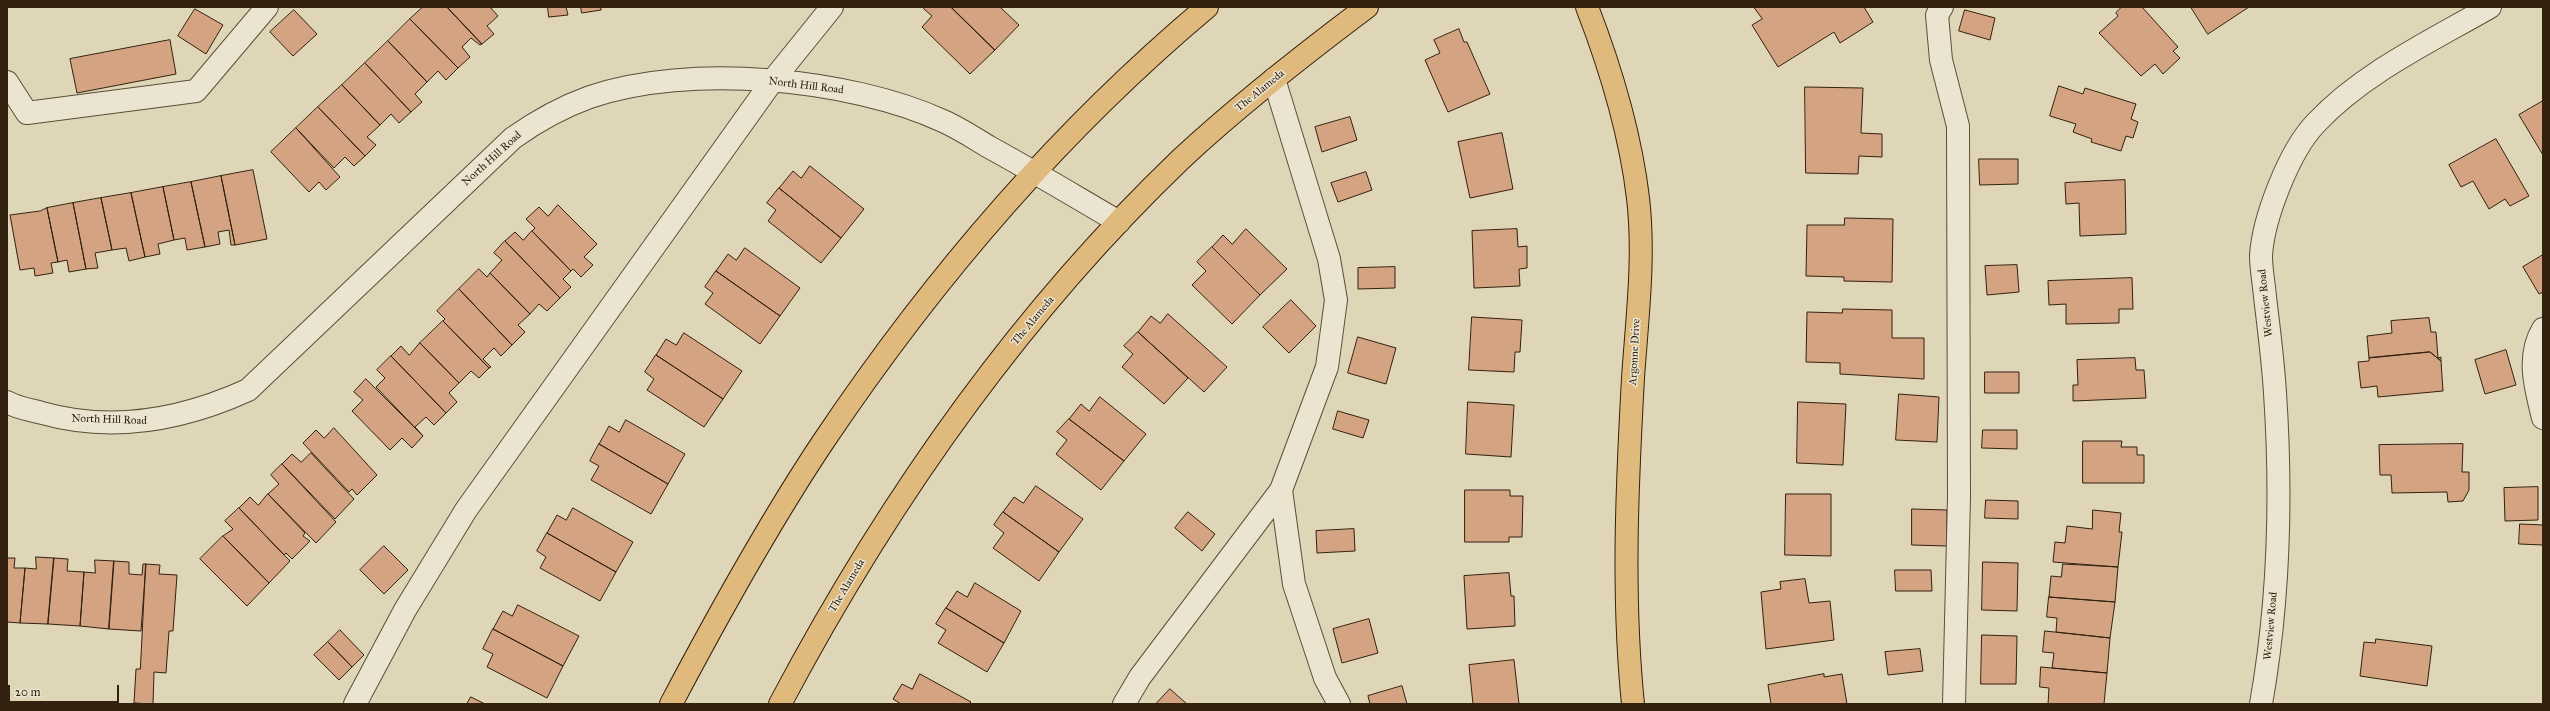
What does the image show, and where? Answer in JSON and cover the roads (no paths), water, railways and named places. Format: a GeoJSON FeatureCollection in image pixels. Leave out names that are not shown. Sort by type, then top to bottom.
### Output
{"type":"FeatureCollection","features":[{"type":"Feature","properties":{"kind":"main road"},"geometry":{"type":"LineString","coordinates":[[671,704],[712,627],[821,444],[879,361],[932,291],[1034,172],[1147,59],[1207,7]]}},
{"type":"Feature","properties":{"kind":"main road","name":"The Alameda"},"geometry":{"type":"LineString","coordinates":[[780,704],[846,588],[922,468],[975,392],[1065,282],[1119,222],[1181,160],[1274,78],[1367,7]]}},
{"type":"Feature","properties":{"kind":"main road","name":"Argonne Drive"},"geometry":{"type":"LineString","coordinates":[[1587,7],[1619,97],[1631,150],[1638,199],[1641,243],[1627,490],[1627,620],[1633,704]]}},
{"type":"Feature","properties":{"kind":"street"},"geometry":{"type":"LineString","coordinates":[[7,82],[26,112],[196,91],[267,7]]}},
{"type":"Feature","properties":{"kind":"street"},"geometry":{"type":"LineString","coordinates":[[355,704],[405,610],[466,510],[773,80],[832,7]]}},
{"type":"Feature","properties":{"kind":"street"},"geometry":{"type":"LineString","coordinates":[[1942,7],[1937,14],[1941,60],[1958,126],[1959,497],[1954,704]]}},
{"type":"Feature","properties":{"kind":"street","name":"Westview Road"},"geometry":{"type":"LineString","coordinates":[[2261,704],[2270,649],[2278,539],[2275,394],[2262,256],[2272,203],[2291,161],[2315,124],[2354,90],[2398,60],[2490,7]]}},
{"type":"Feature","properties":{"kind":"street"},"geometry":{"type":"LineString","coordinates":[[1124,704],[1140,677],[1281,490],[1327,367],[1336,300],[1329,259],[1274,78]]}},
{"type":"Feature","properties":{"kind":"street","name":"North Hill Road"},"geometry":{"type":"LineString","coordinates":[[7,402],[59,418],[149,422],[218,404],[248,390],[513,138],[536,122],[559,109],[591,97],[625,88],[665,81],[773,80],[855,92],[896,104],[943,121],[1119,222]]}},
{"type":"Feature","properties":{"kind":"street"},"geometry":{"type":"LineString","coordinates":[[2543,329],[2536,340],[2533,378],[2543,418]]}},
{"type":"Feature","properties":{"kind":"street"},"geometry":{"type":"LineString","coordinates":[[1281,490],[1294,584],[1325,678],[1339,704]]}}]}
